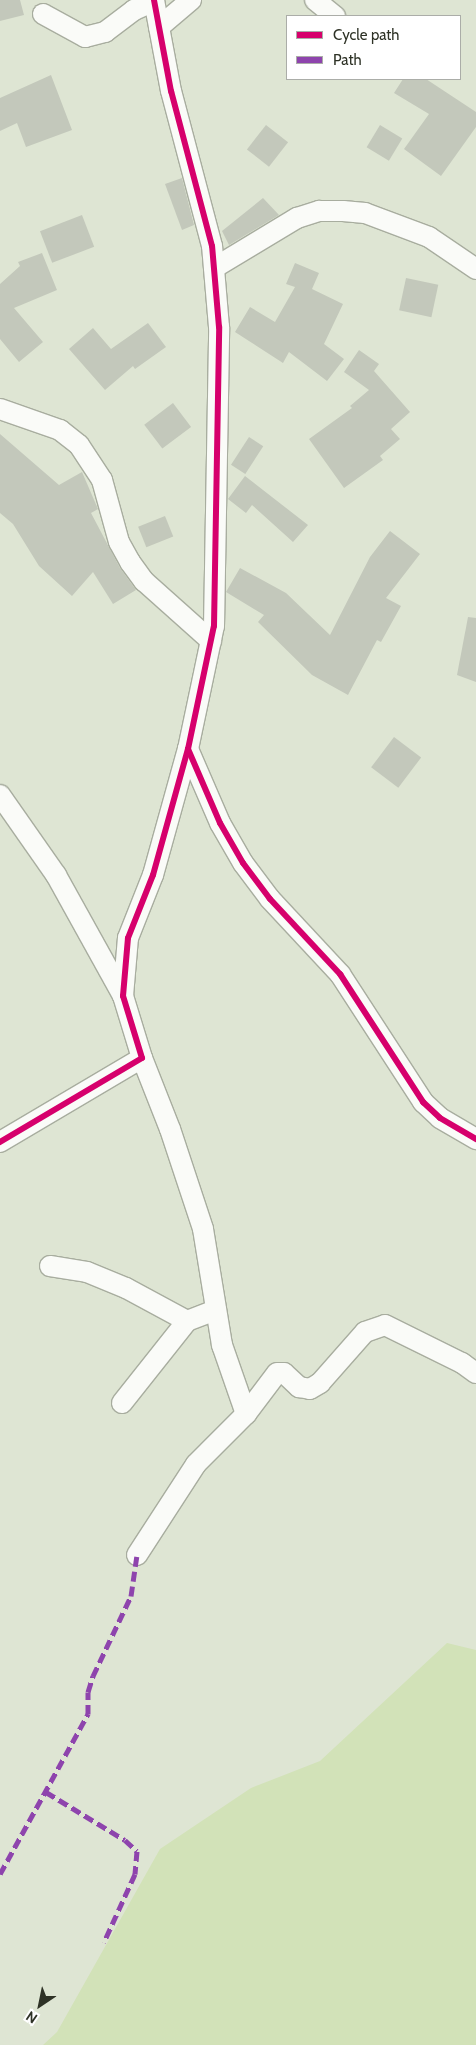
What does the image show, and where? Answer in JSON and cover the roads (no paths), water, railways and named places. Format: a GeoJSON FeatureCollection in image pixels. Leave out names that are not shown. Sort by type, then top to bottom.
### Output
{"type":"FeatureCollection","features":[{"type":"Feature","properties":{"kind":"street"},"geometry":{"type":"LineString","coordinates":[[43,14],[86,37],[105,32],[134,10],[154,0],[171,91],[212,246],[219,327],[214,626],[188,749],[154,874],[128,938],[123,996]]}},
{"type":"Feature","properties":{"kind":"street"},"geometry":{"type":"LineString","coordinates":[[159,27],[191,0]]}},
{"type":"Feature","properties":{"kind":"street"},"geometry":{"type":"LineString","coordinates":[[315,0],[334,15]]}},
{"type":"Feature","properties":{"kind":"street"},"geometry":{"type":"LineString","coordinates":[[214,268],[297,218],[319,211],[343,210],[365,213],[429,236],[476,269]]}},
{"type":"Feature","properties":{"kind":"street"},"geometry":{"type":"LineString","coordinates":[[0,409],[60,430],[79,445],[102,480],[119,542],[130,562],[144,581],[211,641]]}},
{"type":"Feature","properties":{"kind":"street"},"geometry":{"type":"LineString","coordinates":[[188,749],[220,823],[243,863],[270,899],[340,974],[423,1102],[440,1118],[476,1139]]}},
{"type":"Feature","properties":{"kind":"street"},"geometry":{"type":"LineString","coordinates":[[0,795],[56,876],[123,996],[142,1058],[170,1129],[203,1229],[222,1345],[246,1414]]}},
{"type":"Feature","properties":{"kind":"street"},"geometry":{"type":"LineString","coordinates":[[0,1142],[142,1058]]}},
{"type":"Feature","properties":{"kind":"street"},"geometry":{"type":"LineString","coordinates":[[50,1266],[87,1272],[126,1288],[187,1321]]}},
{"type":"Feature","properties":{"kind":"street"},"geometry":{"type":"LineString","coordinates":[[122,1403],[187,1321],[216,1310]]}},
{"type":"Feature","properties":{"kind":"street"},"geometry":{"type":"LineString","coordinates":[[138,1555],[196,1464],[246,1414],[277,1373],[284,1373],[299,1387],[310,1389],[320,1383],[365,1332],[385,1325],[462,1362],[476,1373]]}}]}
